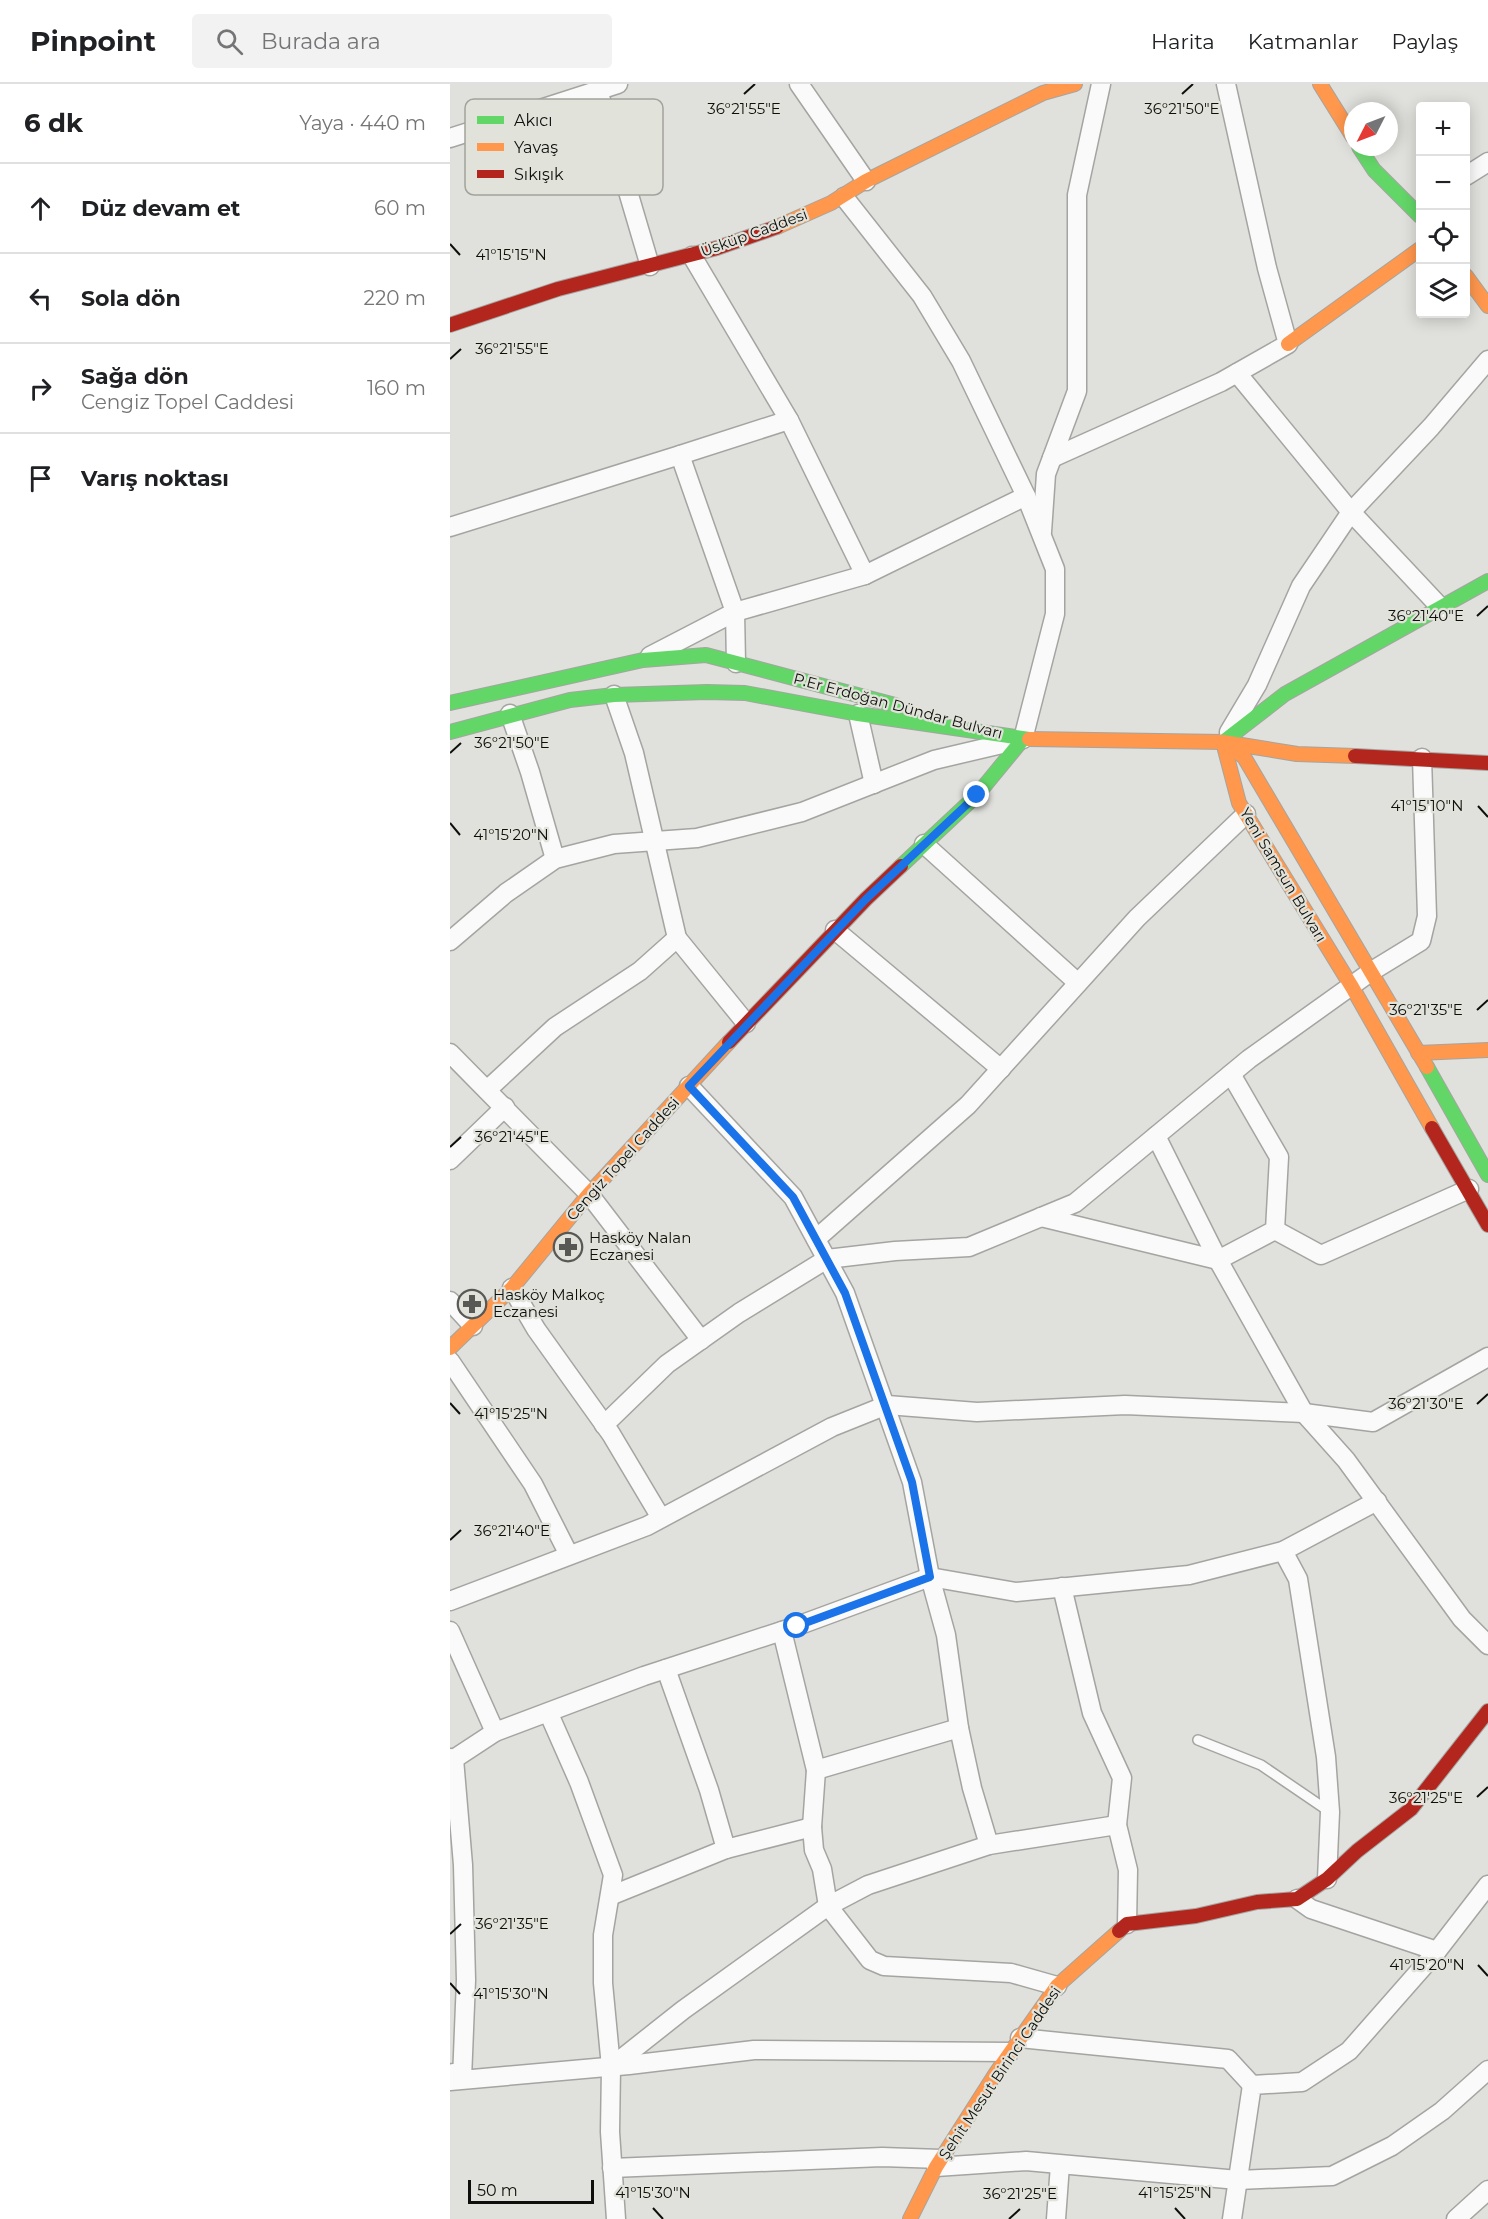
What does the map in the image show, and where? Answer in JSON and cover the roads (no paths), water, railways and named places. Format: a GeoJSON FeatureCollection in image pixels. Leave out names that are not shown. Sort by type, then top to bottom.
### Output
{"type":"FeatureCollection","features":[{"type":"Feature","properties":{"kind":"main road","name":"Üsküp Caddesi"},"geometry":{"type":"LineString","coordinates":[[450,325],[557,290],[692,256],[789,223],[844,197],[866,181],[1043,93],[1075,84]]}},
{"type":"Feature","properties":{"kind":"main road"},"geometry":{"type":"LineString","coordinates":[[1320,84],[1344,123]]}},
{"type":"Feature","properties":{"kind":"main road"},"geometry":{"type":"LineString","coordinates":[[1365,156],[1374,170],[1416,206]]}},
{"type":"Feature","properties":{"kind":"main road"},"geometry":{"type":"LineString","coordinates":[[1288,344],[1416,252]]}},
{"type":"Feature","properties":{"kind":"main road"},"geometry":{"type":"LineString","coordinates":[[1470,281],[1488,306]]}},
{"type":"Feature","properties":{"kind":"main road"},"geometry":{"type":"LineString","coordinates":[[1223,742],[1285,694],[1442,609],[1488,581]]}},
{"type":"Feature","properties":{"kind":"main road","name":"P.Er Erdoğan Dündar Bulvarı"},"geometry":{"type":"LineString","coordinates":[[450,704],[643,660],[706,655],[1023,739]]}},
{"type":"Feature","properties":{"kind":"main road","name":"P.Er Erdoğan Dündar Bulvarı"},"geometry":{"type":"LineString","coordinates":[[450,732],[510,714],[570,700],[614,695],[746,693],[858,714],[1023,739]]}},
{"type":"Feature","properties":{"kind":"main road"},"geometry":{"type":"LineString","coordinates":[[1023,739],[1223,742],[1297,754],[1422,758],[1488,763]]}},
{"type":"Feature","properties":{"kind":"main road","name":"Cengiz Topel Caddesi"},"geometry":{"type":"LineString","coordinates":[[450,1348],[512,1288],[589,1194],[746,1023],[835,930],[977,795],[1023,739]]}},
{"type":"Feature","properties":{"kind":"main road","name":"Yeni Samsun Bulvarı"},"geometry":{"type":"LineString","coordinates":[[1223,742],[1239,803],[1352,987],[1488,1225]]}},
{"type":"Feature","properties":{"kind":"main road","name":"Yeni Samsun Bulvarı"},"geometry":{"type":"LineString","coordinates":[[1223,742],[1244,757],[1372,971],[1488,1175]]}},
{"type":"Feature","properties":{"kind":"main road"},"geometry":{"type":"LineString","coordinates":[[1418,1053],[1488,1050]]}},
{"type":"Feature","properties":{"kind":"main road"},"geometry":{"type":"LineString","coordinates":[[1127,1924],[1196,1916],[1257,1902],[1297,1899],[1327,1879],[1357,1851],[1411,1809],[1488,1711]]}},
{"type":"Feature","properties":{"kind":"main road","name":"Şehit Mesut Birinci Caddesi"},"geometry":{"type":"LineString","coordinates":[[910,2219],[939,2163],[1015,2045],[1057,1986],[1127,1924]]}},
{"type":"Feature","properties":{"kind":"street"},"geometry":{"type":"LineString","coordinates":[[570,99],[618,84]]}},
{"type":"Feature","properties":{"kind":"street"},"geometry":{"type":"LineString","coordinates":[[799,84],[866,181]]}},
{"type":"Feature","properties":{"kind":"street"},"geometry":{"type":"LineString","coordinates":[[1042,537],[1046,474],[1077,391],[1077,195],[1101,84]]}},
{"type":"Feature","properties":{"kind":"street"},"geometry":{"type":"LineString","coordinates":[[1052,458],[1237,373],[1288,344],[1267,268],[1226,84]]}},
{"type":"Feature","properties":{"kind":"street"},"geometry":{"type":"LineString","coordinates":[[598,90],[601,99]]}},
{"type":"Feature","properties":{"kind":"street"},"geometry":{"type":"LineString","coordinates":[[450,138],[465,133]]}},
{"type":"Feature","properties":{"kind":"street"},"geometry":{"type":"LineString","coordinates":[[1470,173],[1488,162]]}},
{"type":"Feature","properties":{"kind":"street"},"geometry":{"type":"LineString","coordinates":[[629,195],[650,266]]}},
{"type":"Feature","properties":{"kind":"street"},"geometry":{"type":"LineString","coordinates":[[450,941],[506,893],[555,859],[614,844],[697,838],[802,812],[934,760],[1023,739],[1055,614],[1055,570],[1026,496],[962,361],[922,296],[844,197]]}},
{"type":"Feature","properties":{"kind":"street"},"geometry":{"type":"LineString","coordinates":[[692,256],[789,420],[865,576]]}},
{"type":"Feature","properties":{"kind":"street"},"geometry":{"type":"LineString","coordinates":[[1223,742],[1257,685],[1301,586],[1352,512],[1431,427],[1488,360]]}},
{"type":"Feature","properties":{"kind":"street"},"geometry":{"type":"LineString","coordinates":[[1237,373],[1352,512],[1442,609]]}},
{"type":"Feature","properties":{"kind":"street"},"geometry":{"type":"LineString","coordinates":[[450,527],[789,420]]}},
{"type":"Feature","properties":{"kind":"street"},"geometry":{"type":"LineString","coordinates":[[680,455],[735,612],[736,663]]}},
{"type":"Feature","properties":{"kind":"street"},"geometry":{"type":"LineString","coordinates":[[643,660],[735,612],[865,576],[1026,496]]}},
{"type":"Feature","properties":{"kind":"street"},"geometry":{"type":"LineString","coordinates":[[614,695],[633,753],[677,938],[746,1023]]}},
{"type":"Feature","properties":{"kind":"street"},"geometry":{"type":"LineString","coordinates":[[510,714],[530,772],[555,859]]}},
{"type":"Feature","properties":{"kind":"street"},"geometry":{"type":"LineString","coordinates":[[858,714],[874,784]]}},
{"type":"Feature","properties":{"kind":"street"},"geometry":{"type":"LineString","coordinates":[[604,1425],[667,1364],[739,1313],[827,1259],[895,1251],[969,1247],[1075,1203],[1231,1074],[1372,971],[1420,941],[1427,916],[1422,758]]}},
{"type":"Feature","properties":{"kind":"street"},"geometry":{"type":"LineString","coordinates":[[816,1239],[968,1105],[1137,918],[1246,814]]}},
{"type":"Feature","properties":{"kind":"street"},"geometry":{"type":"LineString","coordinates":[[924,844],[1078,983]]}},
{"type":"Feature","properties":{"kind":"street"},"geometry":{"type":"LineString","coordinates":[[835,930],[1001,1069]]}},
{"type":"Feature","properties":{"kind":"street"},"geometry":{"type":"LineString","coordinates":[[487,1090],[555,1027],[640,971],[677,938]]}},
{"type":"Feature","properties":{"kind":"street"},"geometry":{"type":"LineString","coordinates":[[450,1053],[589,1194],[701,1340]]}},
{"type":"Feature","properties":{"kind":"street"},"geometry":{"type":"LineString","coordinates":[[1231,1074],[1279,1157],[1275,1230]]}},
{"type":"Feature","properties":{"kind":"street"},"geometry":{"type":"LineString","coordinates":[[689,1086],[793,1197],[845,1293],[887,1405],[912,1482],[930,1577],[946,1635],[959,1728],[972,1788],[989,1845]]}},
{"type":"Feature","properties":{"kind":"street"},"geometry":{"type":"LineString","coordinates":[[450,1160],[505,1107]]}},
{"type":"Feature","properties":{"kind":"street"},"geometry":{"type":"LineString","coordinates":[[1156,1136],[1218,1260],[1304,1413],[1346,1460],[1462,1619],[1488,1645]]}},
{"type":"Feature","properties":{"kind":"street"},"geometry":{"type":"LineString","coordinates":[[1275,1230],[1321,1255],[1469,1189]]}},
{"type":"Feature","properties":{"kind":"street"},"geometry":{"type":"LineString","coordinates":[[1041,1217],[1218,1260],[1275,1230]]}},
{"type":"Feature","properties":{"kind":"street"},"geometry":{"type":"LineString","coordinates":[[512,1288],[536,1329],[604,1425],[661,1518]]}},
{"type":"Feature","properties":{"kind":"street"},"geometry":{"type":"LineString","coordinates":[[450,1301],[473,1326]]}},
{"type":"Feature","properties":{"kind":"street"},"geometry":{"type":"LineString","coordinates":[[450,1601],[661,1518],[832,1427],[887,1405],[977,1412],[1125,1405],[1304,1413],[1373,1422],[1488,1357]]}},
{"type":"Feature","properties":{"kind":"street"},"geometry":{"type":"LineString","coordinates":[[450,1360],[533,1484],[569,1555]]}},
{"type":"Feature","properties":{"kind":"street"},"geometry":{"type":"LineString","coordinates":[[1252,2085],[1228,2059],[1015,2045],[754,2050],[611,2067],[454,2077],[466,1980],[463,1864],[452,1759],[495,1732],[666,1669],[782,1631],[930,1577],[1016,1592],[1189,1575],[1283,1551],[1377,1501]]}},
{"type":"Feature","properties":{"kind":"street"},"geometry":{"type":"LineString","coordinates":[[1283,1551],[1298,1579],[1326,1757],[1330,1812],[1327,1879]]}},
{"type":"Feature","properties":{"kind":"street"},"geometry":{"type":"LineString","coordinates":[[1062,1587],[1092,1713],[1122,1778],[1117,1825],[1128,1870],[1127,1924]]}},
{"type":"Feature","properties":{"kind":"street"},"geometry":{"type":"LineString","coordinates":[[450,1631],[495,1732]]}},
{"type":"Feature","properties":{"kind":"street"},"geometry":{"type":"LineString","coordinates":[[782,1631],[816,1770],[812,1827],[814,1850],[822,1869],[828,1906],[870,1960],[884,1966],[1011,1972],[1057,1986]]}},
{"type":"Feature","properties":{"kind":"street"},"geometry":{"type":"LineString","coordinates":[[666,1669],[709,1790],[726,1849]]}},
{"type":"Feature","properties":{"kind":"street"},"geometry":{"type":"LineString","coordinates":[[549,1714],[579,1782],[613,1875],[603,1935],[603,1983],[611,2067],[612,2168],[616,2219]]}},
{"type":"Feature","properties":{"kind":"street"},"geometry":{"type":"LineString","coordinates":[[816,1770],[959,1728]]}},
{"type":"Feature","properties":{"kind":"street"},"geometry":{"type":"LineString","coordinates":[[611,2067],[683,2010],[828,1906],[868,1885],[989,1845],[1117,1825]]}},
{"type":"Feature","properties":{"kind":"street"},"geometry":{"type":"LineString","coordinates":[[610,1896],[726,1849],[812,1827]]}},
{"type":"Feature","properties":{"kind":"street"},"geometry":{"type":"LineString","coordinates":[[1252,2085],[1302,2082],[1349,2051],[1437,1951],[1488,1885]]}},
{"type":"Feature","properties":{"kind":"street"},"geometry":{"type":"LineString","coordinates":[[1297,1899],[1311,1909],[1437,1951]]}},
{"type":"Feature","properties":{"kind":"street"},"geometry":{"type":"LineString","coordinates":[[612,2168],[882,2157],[939,2163],[1026,2162],[1238,2180],[1332,2176],[1392,2146],[1442,2111],[1488,2070]]}},
{"type":"Feature","properties":{"kind":"street"},"geometry":{"type":"LineString","coordinates":[[1232,2219],[1252,2085]]}},
{"type":"Feature","properties":{"kind":"street"},"geometry":{"type":"LineString","coordinates":[[1056,2219],[1060,2165]]}},
{"type":"Feature","properties":{"kind":"street"},"geometry":{"type":"LineString","coordinates":[[1456,2219],[1488,2190]]}},
{"type":"Feature","properties":{"kind":"lane"},"geometry":{"type":"LineString","coordinates":[[1198,1740],[1261,1765],[1330,1812]]}},
{"type":"Feature","properties":{"kind":"place","name":"Hasköy Nalan Eczanesi"},"geometry":{"type":"Point","coordinates":[568,1247]}},
{"type":"Feature","properties":{"kind":"place","name":"Hasköy Malkoç Eczanesi"},"geometry":{"type":"Point","coordinates":[472,1304]}}]}
